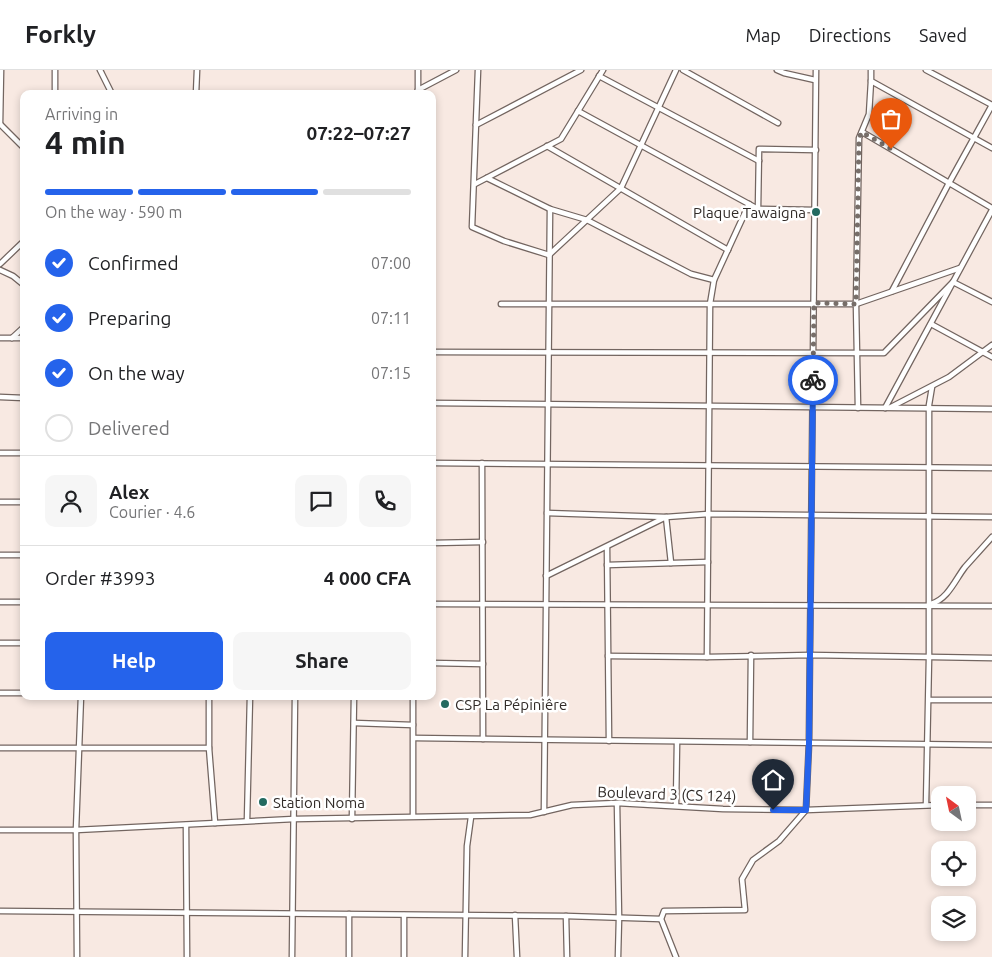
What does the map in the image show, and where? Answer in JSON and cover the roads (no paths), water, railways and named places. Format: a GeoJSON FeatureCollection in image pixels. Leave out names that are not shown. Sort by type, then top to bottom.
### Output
{"type":"FeatureCollection","features":[{"type":"Feature","properties":{"kind":"street"},"geometry":{"type":"LineString","coordinates":[[1,70],[0,124],[20,144]]}},
{"type":"Feature","properties":{"kind":"street"},"geometry":{"type":"LineString","coordinates":[[55,70],[55,90]]}},
{"type":"Feature","properties":{"kind":"street"},"geometry":{"type":"LineString","coordinates":[[100,70],[110,90]]}},
{"type":"Feature","properties":{"kind":"street"},"geometry":{"type":"LineString","coordinates":[[196,70],[196,90]]}},
{"type":"Feature","properties":{"kind":"street"},"geometry":{"type":"LineString","coordinates":[[418,70],[418,90]]}},
{"type":"Feature","properties":{"kind":"street"},"geometry":{"type":"LineString","coordinates":[[421,90],[456,70]]}},
{"type":"Feature","properties":{"kind":"street"},"geometry":{"type":"LineString","coordinates":[[478,70],[472,227],[504,241],[549,255]]}},
{"type":"Feature","properties":{"kind":"street"},"geometry":{"type":"LineString","coordinates":[[476,125],[582,70]]}},
{"type":"Feature","properties":{"kind":"street"},"geometry":{"type":"LineString","coordinates":[[475,184],[561,139],[603,70]]}},
{"type":"Feature","properties":{"kind":"street"},"geometry":{"type":"LineString","coordinates":[[549,255],[621,188],[676,70]]}},
{"type":"Feature","properties":{"kind":"street"},"geometry":{"type":"LineString","coordinates":[[683,70],[778,123]]}},
{"type":"Feature","properties":{"kind":"street"},"geometry":{"type":"LineString","coordinates":[[777,70],[815,80]]}},
{"type":"Feature","properties":{"kind":"street"},"geometry":{"type":"LineString","coordinates":[[676,957],[661,919],[664,911],[745,910],[742,879],[749,866],[758,856],[779,841],[806,810],[811,606],[816,70]]}},
{"type":"Feature","properties":{"kind":"street"},"geometry":{"type":"LineString","coordinates":[[858,408],[856,304],[859,138],[869,114],[871,70]]}},
{"type":"Feature","properties":{"kind":"street"},"geometry":{"type":"LineString","coordinates":[[892,291],[992,105],[926,70]]}},
{"type":"Feature","properties":{"kind":"street"},"geometry":{"type":"LineString","coordinates":[[600,76],[759,161]]}},
{"type":"Feature","properties":{"kind":"street"},"geometry":{"type":"LineString","coordinates":[[871,81],[992,148]]}},
{"type":"Feature","properties":{"kind":"street"},"geometry":{"type":"LineString","coordinates":[[578,111],[758,209],[815,210]]}},
{"type":"Feature","properties":{"kind":"street"},"geometry":{"type":"LineString","coordinates":[[862,132],[992,209],[888,408]]}},
{"type":"Feature","properties":{"kind":"street"},"geometry":{"type":"LineString","coordinates":[[547,146],[728,250]]}},
{"type":"Feature","properties":{"kind":"street"},"geometry":{"type":"LineString","coordinates":[[758,209],[759,149],[816,150]]}},
{"type":"Feature","properties":{"kind":"street"},"geometry":{"type":"LineString","coordinates":[[487,178],[550,210],[587,220],[691,274],[714,280]]}},
{"type":"Feature","properties":{"kind":"street"},"geometry":{"type":"LineString","coordinates":[[707,657],[710,304],[714,280],[749,204]]}},
{"type":"Feature","properties":{"kind":"street"},"geometry":{"type":"LineString","coordinates":[[544,812],[550,210]]}},
{"type":"Feature","properties":{"kind":"street"},"geometry":{"type":"LineString","coordinates":[[0,264],[20,245]]}},
{"type":"Feature","properties":{"kind":"street"},"geometry":{"type":"LineString","coordinates":[[501,304],[856,304],[960,268]]}},
{"type":"Feature","properties":{"kind":"street"},"geometry":{"type":"LineString","coordinates":[[0,270],[20,282]]}},
{"type":"Feature","properties":{"kind":"street"},"geometry":{"type":"LineString","coordinates":[[953,282],[992,302]]}},
{"type":"Feature","properties":{"kind":"street"},"geometry":{"type":"LineString","coordinates":[[436,352],[884,352],[953,282]]}},
{"type":"Feature","properties":{"kind":"street"},"geometry":{"type":"LineString","coordinates":[[931,324],[992,357]]}},
{"type":"Feature","properties":{"kind":"street"},"geometry":{"type":"LineString","coordinates":[[12,338],[20,331]]}},
{"type":"Feature","properties":{"kind":"street"},"geometry":{"type":"LineString","coordinates":[[0,338],[20,338]]}},
{"type":"Feature","properties":{"kind":"street"},"geometry":{"type":"LineString","coordinates":[[888,408],[949,377],[992,345]]}},
{"type":"Feature","properties":{"kind":"street"},"geometry":{"type":"LineString","coordinates":[[926,805],[930,658],[929,408],[932,387]]}},
{"type":"Feature","properties":{"kind":"street"},"geometry":{"type":"LineString","coordinates":[[0,397],[20,398]]}},
{"type":"Feature","properties":{"kind":"street"},"geometry":{"type":"LineString","coordinates":[[436,402],[992,409]]}},
{"type":"Feature","properties":{"kind":"street"},"geometry":{"type":"LineString","coordinates":[[0,453],[20,453]]}},
{"type":"Feature","properties":{"kind":"street"},"geometry":{"type":"LineString","coordinates":[[436,463],[992,468]]}},
{"type":"Feature","properties":{"kind":"street"},"geometry":{"type":"LineString","coordinates":[[482,463],[483,739]]}},
{"type":"Feature","properties":{"kind":"street"},"geometry":{"type":"LineString","coordinates":[[0,502],[20,502]]}},
{"type":"Feature","properties":{"kind":"street"},"geometry":{"type":"LineString","coordinates":[[547,513],[666,517],[708,514],[992,517]]}},
{"type":"Feature","properties":{"kind":"street"},"geometry":{"type":"LineString","coordinates":[[546,576],[666,517]]}},
{"type":"Feature","properties":{"kind":"street"},"geometry":{"type":"LineString","coordinates":[[666,517],[672,563]]}},
{"type":"Feature","properties":{"kind":"street"},"geometry":{"type":"LineString","coordinates":[[930,605],[941,600],[947,594],[967,565],[992,537]]}},
{"type":"Feature","properties":{"kind":"street"},"geometry":{"type":"LineString","coordinates":[[436,543],[482,542]]}},
{"type":"Feature","properties":{"kind":"street"},"geometry":{"type":"LineString","coordinates":[[607,547],[609,741]]}},
{"type":"Feature","properties":{"kind":"street"},"geometry":{"type":"LineString","coordinates":[[0,554],[20,555]]}},
{"type":"Feature","properties":{"kind":"street"},"geometry":{"type":"LineString","coordinates":[[607,565],[708,562]]}},
{"type":"Feature","properties":{"kind":"street"},"geometry":{"type":"LineString","coordinates":[[0,602],[20,602]]}},
{"type":"Feature","properties":{"kind":"street"},"geometry":{"type":"LineString","coordinates":[[436,604],[992,606]]}},
{"type":"Feature","properties":{"kind":"street"},"geometry":{"type":"LineString","coordinates":[[0,643],[20,643]]}},
{"type":"Feature","properties":{"kind":"street"},"geometry":{"type":"LineString","coordinates":[[608,656],[707,657],[810,654],[992,658]]}},
{"type":"Feature","properties":{"kind":"street"},"geometry":{"type":"LineString","coordinates":[[750,742],[751,655]]}},
{"type":"Feature","properties":{"kind":"street"},"geometry":{"type":"LineString","coordinates":[[436,663],[483,664]]}},
{"type":"Feature","properties":{"kind":"street"},"geometry":{"type":"LineString","coordinates":[[0,693],[20,693]]}},
{"type":"Feature","properties":{"kind":"street"},"geometry":{"type":"LineString","coordinates":[[77,957],[76,830],[81,700]]}},
{"type":"Feature","properties":{"kind":"street"},"geometry":{"type":"LineString","coordinates":[[209,700],[209,748],[214,823]]}},
{"type":"Feature","properties":{"kind":"street"},"geometry":{"type":"LineString","coordinates":[[247,821],[250,700]]}},
{"type":"Feature","properties":{"kind":"street"},"geometry":{"type":"LineString","coordinates":[[292,957],[295,700]]}},
{"type":"Feature","properties":{"kind":"street"},"geometry":{"type":"LineString","coordinates":[[352,819],[354,700]]}},
{"type":"Feature","properties":{"kind":"street"},"geometry":{"type":"LineString","coordinates":[[413,700],[413,816]]}},
{"type":"Feature","properties":{"kind":"street"},"geometry":{"type":"LineString","coordinates":[[929,700],[992,700]]}},
{"type":"Feature","properties":{"kind":"street"},"geometry":{"type":"LineString","coordinates":[[354,723],[413,724]]}},
{"type":"Feature","properties":{"kind":"street"},"geometry":{"type":"LineString","coordinates":[[414,738],[992,745]]}},
{"type":"Feature","properties":{"kind":"street"},"geometry":{"type":"LineString","coordinates":[[676,805],[677,742]]}},
{"type":"Feature","properties":{"kind":"street"},"geometry":{"type":"LineString","coordinates":[[0,748],[209,748]]}},
{"type":"Feature","properties":{"kind":"street"},"geometry":{"type":"LineString","coordinates":[[617,803],[618,957]]}},
{"type":"Feature","properties":{"kind":"street","name":"Boulevard 3 (CS 124)"},"geometry":{"type":"LineString","coordinates":[[0,830],[76,830],[186,826],[294,819],[530,815],[572,805],[617,803],[723,809],[806,810],[931,805]]}},
{"type":"Feature","properties":{"kind":"street"},"geometry":{"type":"LineString","coordinates":[[976,805],[992,805]]}},
{"type":"Feature","properties":{"kind":"street"},"geometry":{"type":"LineString","coordinates":[[465,957],[467,846],[471,817]]}},
{"type":"Feature","properties":{"kind":"street"},"geometry":{"type":"LineString","coordinates":[[186,826],[187,957]]}},
{"type":"Feature","properties":{"kind":"street"},"geometry":{"type":"LineString","coordinates":[[0,911],[404,914],[661,919]]}},
{"type":"Feature","properties":{"kind":"street"},"geometry":{"type":"LineString","coordinates":[[349,914],[349,957]]}},
{"type":"Feature","properties":{"kind":"street"},"geometry":{"type":"LineString","coordinates":[[404,914],[404,957]]}},
{"type":"Feature","properties":{"kind":"street"},"geometry":{"type":"LineString","coordinates":[[515,916],[517,957]]}},
{"type":"Feature","properties":{"kind":"street"},"geometry":{"type":"LineString","coordinates":[[566,916],[567,957]]}},
{"type":"Feature","properties":{"kind":"place","name":"Plaque Tawaigna"},"geometry":{"type":"Point","coordinates":[816,212]}},
{"type":"Feature","properties":{"kind":"place","name":"CSP La Pépiniêre"},"geometry":{"type":"Point","coordinates":[445,704]}},
{"type":"Feature","properties":{"kind":"place","name":"Station Noma"},"geometry":{"type":"Point","coordinates":[263,802]}}]}
